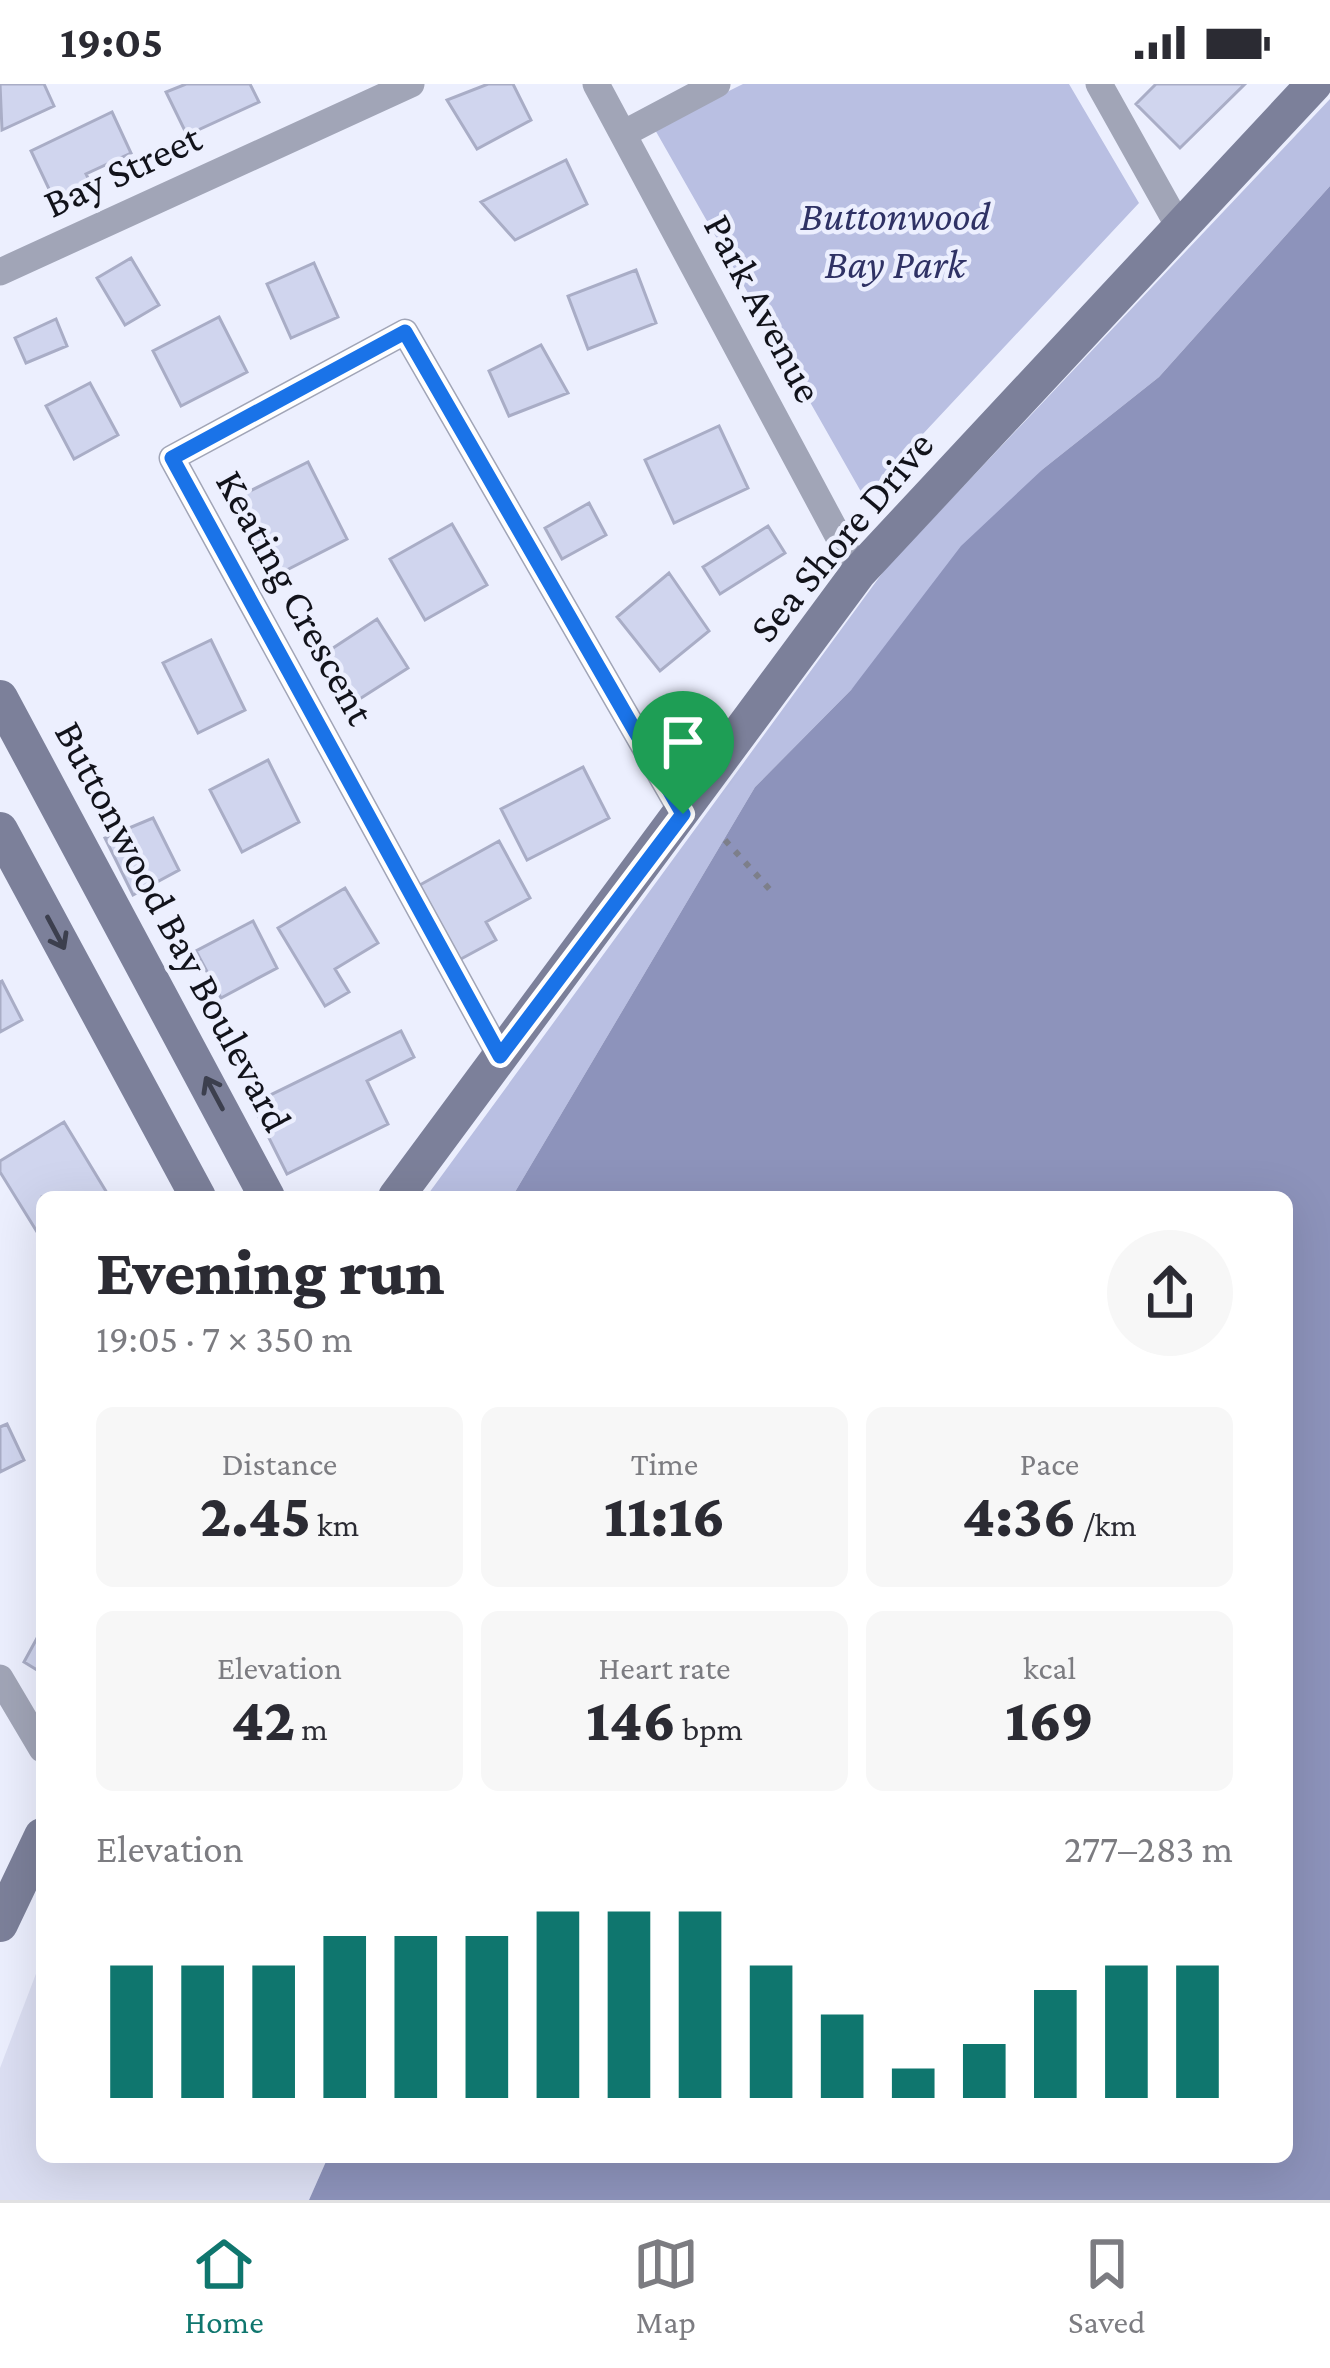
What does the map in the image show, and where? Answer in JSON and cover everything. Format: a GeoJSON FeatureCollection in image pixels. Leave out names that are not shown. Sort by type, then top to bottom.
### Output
{"type":"FeatureCollection","features":[{"type":"Feature","properties":{"kind":"street","name":"Bay Street"},"geometry":{"type":"LineString","coordinates":[[0,272],[410,84]]}},
{"type":"Feature","properties":{"kind":"street","name":"Park Avenue"},"geometry":{"type":"LineString","coordinates":[[596,84],[857,573]]}},
{"type":"Feature","properties":{"kind":"street"},"geometry":{"type":"LineString","coordinates":[[623,134],[717,84]]}},
{"type":"Feature","properties":{"kind":"street"},"geometry":{"type":"LineString","coordinates":[[1099,84],[1178,225]]}},
{"type":"Feature","properties":{"kind":"street","name":"Sea Shore Drive"},"geometry":{"type":"LineString","coordinates":[[400,1191],[857,573],[1314,84]]}},
{"type":"Feature","properties":{"kind":"street","name":"Keating Crescent"},"geometry":{"type":"LineString","coordinates":[[500,1056],[172,458],[405,332],[683,814]]}},
{"type":"Feature","properties":{"kind":"street","name":"Buttonwood Bay Boulevard"},"geometry":{"type":"LineString","coordinates":[[0,698],[264,1191]]}},
{"type":"Feature","properties":{"kind":"street"},"geometry":{"type":"LineString","coordinates":[[0,830],[195,1191]]}},
{"type":"Feature","properties":{"kind":"street"},"geometry":{"type":"LineString","coordinates":[[0,1678],[36,1739]]}},
{"type":"Feature","properties":{"kind":"street"},"geometry":{"type":"LineString","coordinates":[[0,1924],[36,1849]]}},
{"type":"Feature","properties":{"kind":"path"},"geometry":{"type":"LineString","coordinates":[[725,840],[772,892]]}},
{"type":"Feature","properties":{"kind":"shaded area"},"geometry":{"type":"Polygon","coordinates":[[[1330,186],[1330,2200],[309,2200],[325,2163],[1293,2163],[1293,1191],[516,1191],[755,787],[851,690],[961,546],[1043,469],[1159,377],[1330,186]]]}},
{"type":"Feature","properties":{"kind":"shaded area"},"geometry":{"type":"Polygon","coordinates":[[[36,1974],[36,2163],[325,2163],[309,2200],[0,2200],[0,2068],[36,1974]]]}},
{"type":"Feature","properties":{"kind":"green space","name":"Buttonwood Bay Park"},"geometry":{"type":"Polygon","coordinates":[[[743,84],[1069,84],[1139,203],[864,497],[654,128],[743,84]]]}},
{"type":"Feature","properties":{"kind":"green space"},"geometry":{"type":"Polygon","coordinates":[[[1330,99],[1330,186],[1159,377],[1043,469],[851,690],[755,787],[516,1191],[430,1191],[886,568],[1330,99]]]}},
{"type":"Feature","properties":{"kind":"building"},"geometry":{"type":"Polygon","coordinates":[[[0,84],[44,84],[54,106],[2,130],[0,84]]]}},
{"type":"Feature","properties":{"kind":"building"},"geometry":{"type":"Polygon","coordinates":[[[186,84],[250,84],[259,102],[187,135],[166,92],[186,84]]]}},
{"type":"Feature","properties":{"kind":"building"},"geometry":{"type":"Polygon","coordinates":[[[488,84],[513,84],[531,120],[477,149],[447,100],[488,84]]]}},
{"type":"Feature","properties":{"kind":"building"},"geometry":{"type":"Polygon","coordinates":[[[1156,84],[1245,84],[1180,148],[1136,104],[1156,84]]]}},
{"type":"Feature","properties":{"kind":"building"},"geometry":{"type":"Polygon","coordinates":[[[112,112],[131,153],[86,174],[94,190],[58,208],[31,151],[112,112]]]}},
{"type":"Feature","properties":{"kind":"building"},"geometry":{"type":"Polygon","coordinates":[[[566,160],[587,204],[515,240],[481,202],[566,160]]]}},
{"type":"Feature","properties":{"kind":"building"},"geometry":{"type":"Polygon","coordinates":[[[131,258],[159,305],[125,325],[97,278],[131,258]]]}},
{"type":"Feature","properties":{"kind":"building"},"geometry":{"type":"Polygon","coordinates":[[[314,263],[338,317],[291,338],[267,284],[314,263]]]}},
{"type":"Feature","properties":{"kind":"building"},"geometry":{"type":"Polygon","coordinates":[[[636,270],[656,323],[588,349],[568,296],[636,270]]]}},
{"type":"Feature","properties":{"kind":"building"},"geometry":{"type":"Polygon","coordinates":[[[219,317],[247,372],[181,406],[153,351],[219,317]]]}},
{"type":"Feature","properties":{"kind":"building"},"geometry":{"type":"Polygon","coordinates":[[[56,319],[67,346],[26,363],[15,338],[56,319]]]}},
{"type":"Feature","properties":{"kind":"building"},"geometry":{"type":"Polygon","coordinates":[[[541,345],[568,393],[509,416],[489,371],[541,345]]]}},
{"type":"Feature","properties":{"kind":"building"},"geometry":{"type":"Polygon","coordinates":[[[90,383],[118,435],[74,459],[46,406],[90,383]]]}},
{"type":"Feature","properties":{"kind":"building"},"geometry":{"type":"Polygon","coordinates":[[[719,426],[748,488],[674,523],[645,460],[719,426]]]}},
{"type":"Feature","properties":{"kind":"building"},"geometry":{"type":"Polygon","coordinates":[[[308,462],[347,539],[273,577],[234,499],[308,462]]]}},
{"type":"Feature","properties":{"kind":"building"},"geometry":{"type":"Polygon","coordinates":[[[589,503],[606,535],[562,559],[545,528],[589,503]]]}},
{"type":"Feature","properties":{"kind":"building"},"geometry":{"type":"Polygon","coordinates":[[[452,524],[487,585],[425,620],[390,559],[452,524]]]}},
{"type":"Feature","properties":{"kind":"building"},"geometry":{"type":"Polygon","coordinates":[[[768,526],[785,553],[720,594],[703,567],[768,526]]]}},
{"type":"Feature","properties":{"kind":"building"},"geometry":{"type":"Polygon","coordinates":[[[669,573],[709,631],[660,671],[617,617],[669,573]]]}},
{"type":"Feature","properties":{"kind":"building"},"geometry":{"type":"Polygon","coordinates":[[[377,619],[408,668],[358,700],[327,652],[377,619]]]}},
{"type":"Feature","properties":{"kind":"building"},"geometry":{"type":"Polygon","coordinates":[[[211,640],[245,710],[198,733],[163,663],[211,640]]]}},
{"type":"Feature","properties":{"kind":"building"},"geometry":{"type":"Polygon","coordinates":[[[268,760],[299,822],[242,852],[210,790],[268,760]]]}},
{"type":"Feature","properties":{"kind":"building"},"geometry":{"type":"Polygon","coordinates":[[[583,767],[609,818],[527,860],[501,809],[583,767]]]}},
{"type":"Feature","properties":{"kind":"building"},"geometry":{"type":"Polygon","coordinates":[[[153,818],[179,870],[133,895],[105,838],[153,818]]]}},
{"type":"Feature","properties":{"kind":"building"},"geometry":{"type":"Polygon","coordinates":[[[499,841],[530,898],[486,922],[496,940],[459,960],[418,886],[499,841]]]}},
{"type":"Feature","properties":{"kind":"building"},"geometry":{"type":"Polygon","coordinates":[[[345,888],[378,943],[335,969],[349,992],[325,1006],[278,928],[345,888]]]}},
{"type":"Feature","properties":{"kind":"building"},"geometry":{"type":"Polygon","coordinates":[[[253,921],[277,968],[221,998],[196,951],[253,921]]]}},
{"type":"Feature","properties":{"kind":"building"},"geometry":{"type":"Polygon","coordinates":[[[0,982],[22,1020],[0,1032],[0,982]]]}},
{"type":"Feature","properties":{"kind":"building"},"geometry":{"type":"Polygon","coordinates":[[[401,1031],[414,1057],[367,1081],[388,1124],[287,1174],[252,1104],[401,1031]]]}},
{"type":"Feature","properties":{"kind":"building"},"geometry":{"type":"Polygon","coordinates":[[[64,1122],[106,1191],[36,1191],[36,1230],[0,1172],[0,1161],[64,1122]]]}},
{"type":"Feature","properties":{"kind":"building"},"geometry":{"type":"Polygon","coordinates":[[[7,1424],[24,1460],[0,1472],[0,1427],[7,1424]]]}},
{"type":"Feature","properties":{"kind":"building"},"geometry":{"type":"Polygon","coordinates":[[[36,1640],[36,1669],[24,1662],[36,1640]]]}},
{"type":"Feature","properties":{"kind":"route"},"geometry":{"type":"LineString","coordinates":[[405,332],[683,814],[500,1056],[172,458],[405,332]]}}]}
